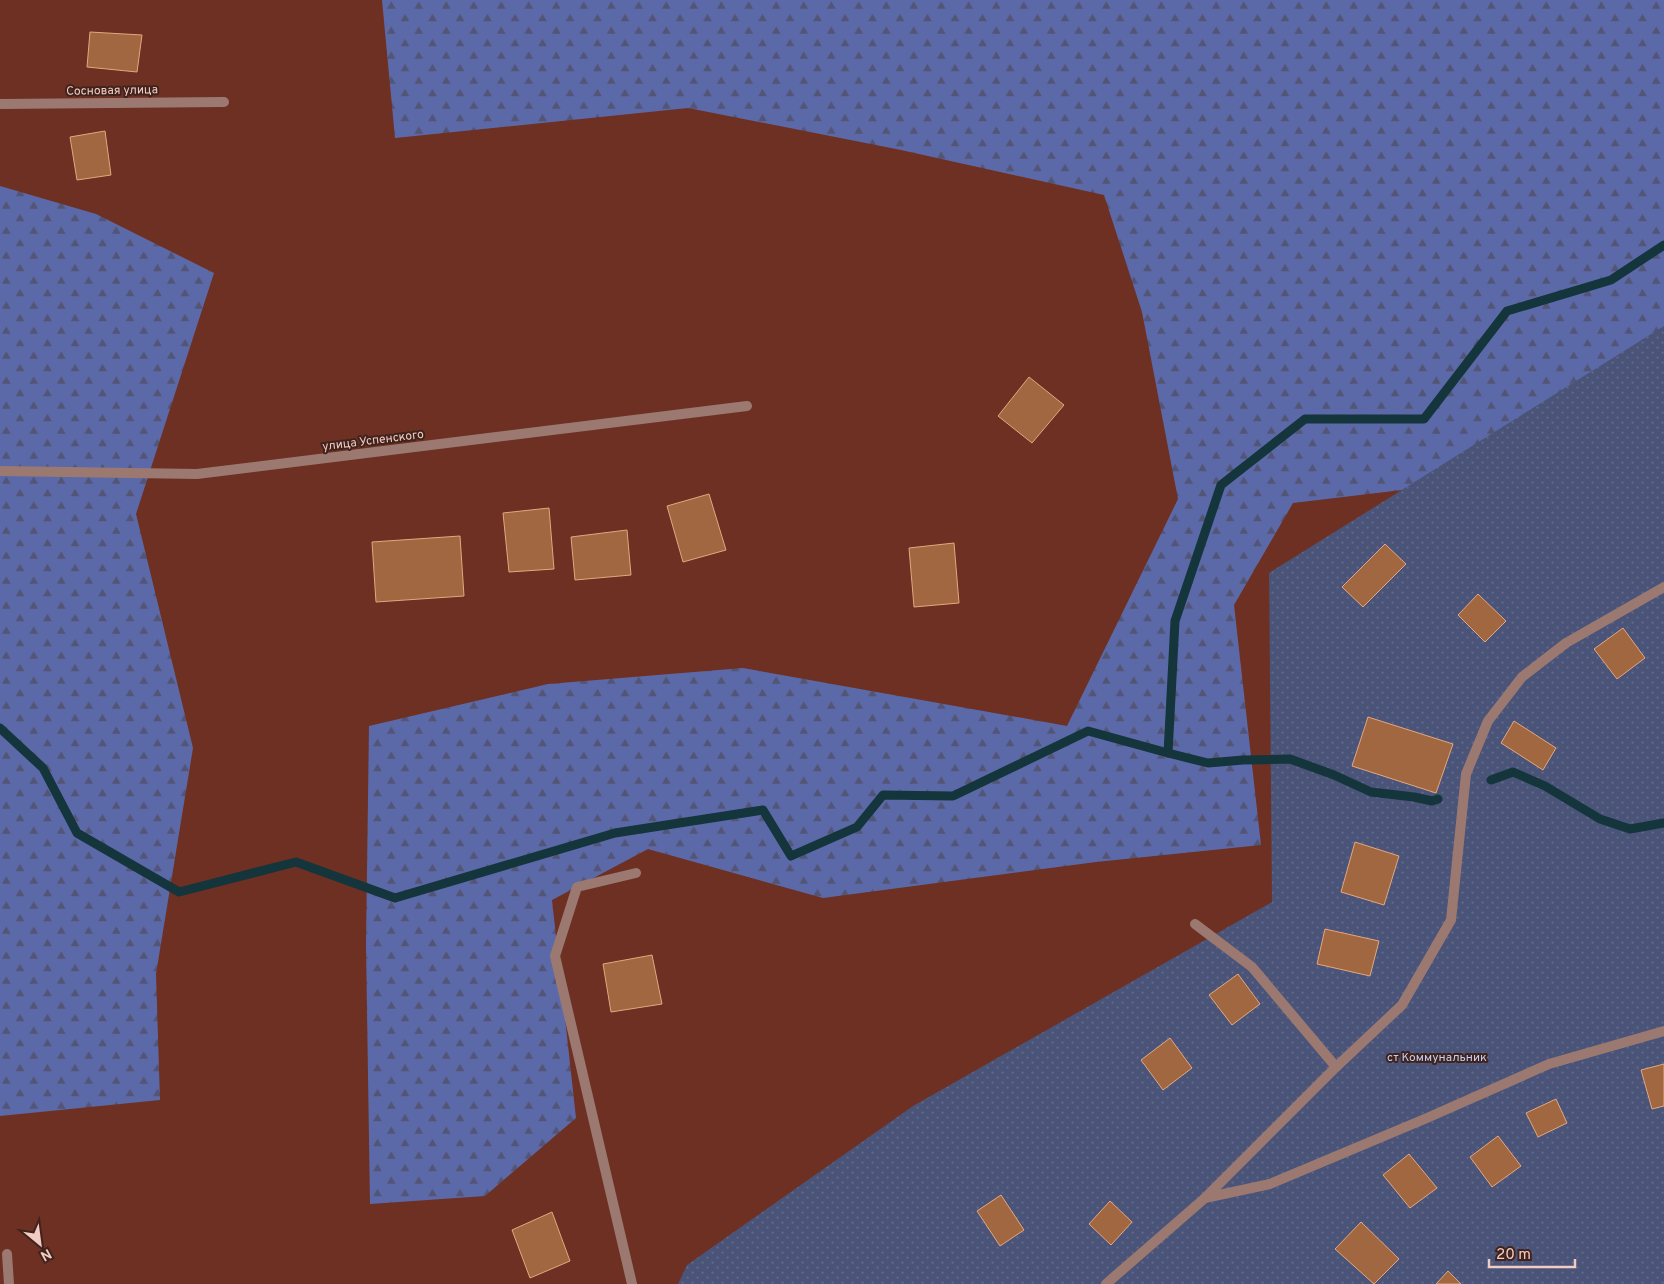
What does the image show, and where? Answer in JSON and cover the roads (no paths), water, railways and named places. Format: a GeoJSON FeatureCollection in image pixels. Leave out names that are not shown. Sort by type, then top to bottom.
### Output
{"type":"FeatureCollection","features":[{"type":"Feature","properties":{"kind":"street","name":"Сосновая улица"},"geometry":{"type":"LineString","coordinates":[[0,104],[224,102]]}},
{"type":"Feature","properties":{"kind":"street","name":"улица Успенского"},"geometry":{"type":"LineString","coordinates":[[0,471],[197,474],[747,406]]}},
{"type":"Feature","properties":{"kind":"street"},"geometry":{"type":"LineString","coordinates":[[1106,1284],[1205,1198],[1336,1067],[1402,1005],[1451,920],[1466,774],[1488,721],[1522,677],[1566,643],[1664,587]]}},
{"type":"Feature","properties":{"kind":"street"},"geometry":{"type":"LineString","coordinates":[[632,1284],[555,956],[576,887],[636,873]]}},
{"type":"Feature","properties":{"kind":"street"},"geometry":{"type":"LineString","coordinates":[[1195,924],[1252,967],[1336,1067]]}},
{"type":"Feature","properties":{"kind":"street"},"geometry":{"type":"LineString","coordinates":[[1205,1198],[1270,1184],[1549,1064],[1664,1031]]}},
{"type":"Feature","properties":{"kind":"street"},"geometry":{"type":"LineString","coordinates":[[7,1254],[9,1284]]}},
{"type":"Feature","properties":{"kind":"waterway"},"geometry":{"type":"LineString","coordinates":[[0,728],[43,768],[77,833],[179,892],[296,862],[395,898],[615,833],[763,810],[791,856],[857,827],[883,795],[953,796],[1088,731],[1168,753],[1175,621],[1221,485],[1305,419],[1424,419],[1507,311],[1611,280],[1664,245]]}},
{"type":"Feature","properties":{"kind":"waterway"},"geometry":{"type":"LineString","coordinates":[[1168,753],[1208,763],[1290,759],[1334,775],[1371,792],[1432,801],[1438,799]]}},
{"type":"Feature","properties":{"kind":"waterway"},"geometry":{"type":"LineString","coordinates":[[1491,780],[1513,772],[1545,786],[1600,819],[1630,829],[1664,823]]}},
{"type":"Feature","properties":{"kind":"park label","name":"ст Коммунальник"},"geometry":{"type":"Point","coordinates":[1437,1057]}}]}
